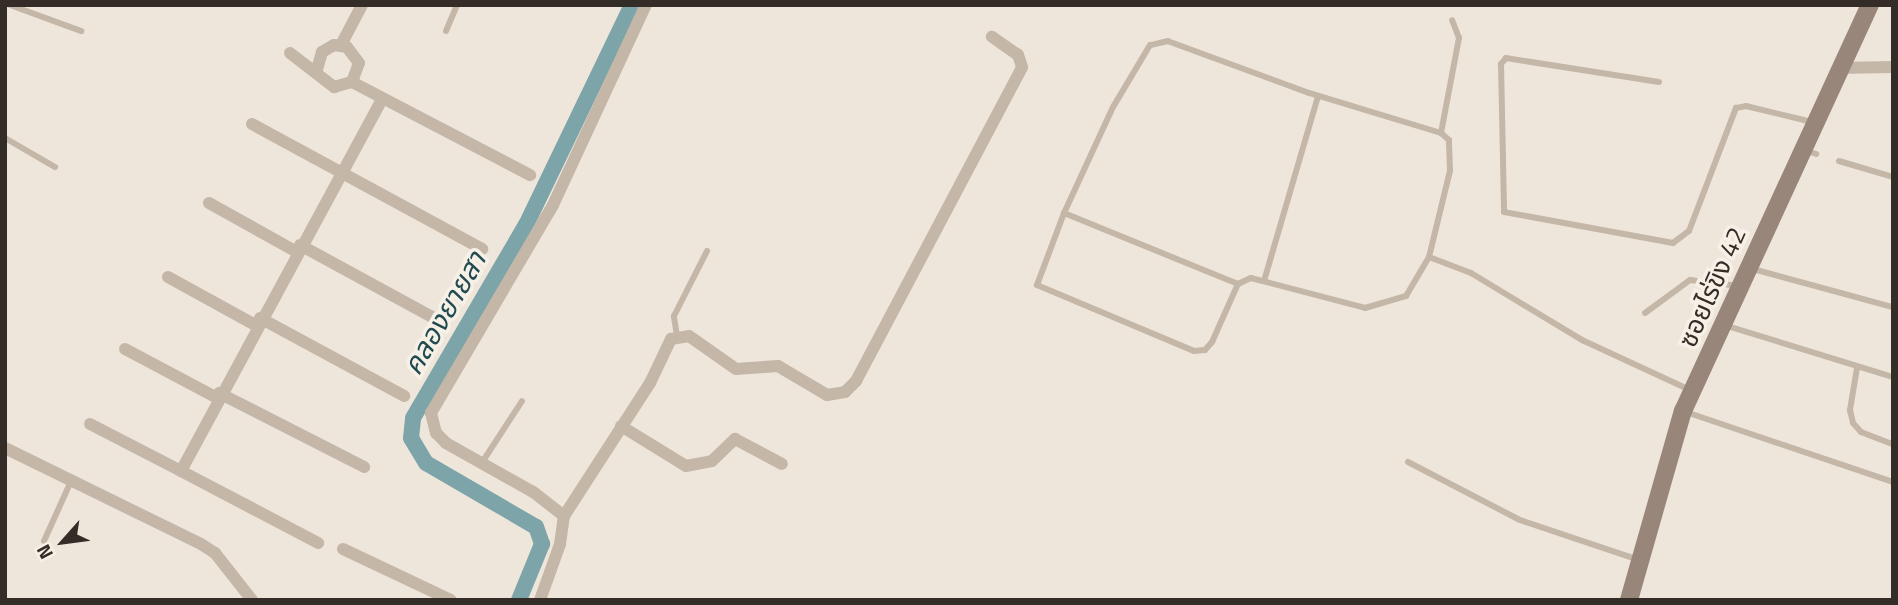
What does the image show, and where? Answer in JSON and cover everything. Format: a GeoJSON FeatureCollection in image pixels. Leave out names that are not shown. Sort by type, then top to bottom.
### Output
{"type":"FeatureCollection","features":[{"type":"Feature","properties":{"kind":"street"},"geometry":{"type":"LineString","coordinates":[[341,45],[362,5]]}},
{"type":"Feature","properties":{"kind":"street"},"geometry":{"type":"LineString","coordinates":[[564,516],[548,502],[481,464],[436,433],[431,413],[553,205],[646,5]]}},
{"type":"Feature","properties":{"kind":"street","name":"ซอยไร่ขิง 42"},"geometry":{"type":"LineString","coordinates":[[1629,600],[1684,411],[1749,268],[1809,152],[1814,122],[1870,5]]}},
{"type":"Feature","properties":{"kind":"street"},"geometry":{"type":"LineString","coordinates":[[540,600],[560,544],[564,516],[650,383],[665,345],[677,336],[690,336],[736,369],[778,366],[827,395],[845,392],[868,363],[1022,67],[1018,55],[992,37]]}},
{"type":"Feature","properties":{"kind":"street"},"geometry":{"type":"LineString","coordinates":[[290,53],[317,70],[328,85],[340,87],[352,82],[359,63],[353,51],[341,45],[322,51],[317,70]]}},
{"type":"Feature","properties":{"kind":"street"},"geometry":{"type":"LineString","coordinates":[[1839,68],[1893,68]]}},
{"type":"Feature","properties":{"kind":"street"},"geometry":{"type":"LineString","coordinates":[[352,82],[530,175]]}},
{"type":"Feature","properties":{"kind":"street"},"geometry":{"type":"LineString","coordinates":[[181,471],[298,248],[382,100]]}},
{"type":"Feature","properties":{"kind":"street"},"geometry":{"type":"LineString","coordinates":[[252,124],[482,249]]}},
{"type":"Feature","properties":{"kind":"street"},"geometry":{"type":"LineString","coordinates":[[209,203],[441,322]]}},
{"type":"Feature","properties":{"kind":"street"},"geometry":{"type":"LineString","coordinates":[[168,277],[404,396]]}},
{"type":"Feature","properties":{"kind":"street"},"geometry":{"type":"LineString","coordinates":[[125,349],[364,467]]}},
{"type":"Feature","properties":{"kind":"street"},"geometry":{"type":"LineString","coordinates":[[90,424],[318,543]]}},
{"type":"Feature","properties":{"kind":"street"},"geometry":{"type":"LineString","coordinates":[[621,426],[686,466],[712,461],[735,439],[782,464]]}},
{"type":"Feature","properties":{"kind":"street"},"geometry":{"type":"LineString","coordinates":[[5,448],[208,549],[252,600]]}},
{"type":"Feature","properties":{"kind":"street"},"geometry":{"type":"LineString","coordinates":[[343,549],[451,600]]}},
{"type":"Feature","properties":{"kind":"lane"},"geometry":{"type":"LineString","coordinates":[[10,5],[81,32]]}},
{"type":"Feature","properties":{"kind":"lane"},"geometry":{"type":"LineString","coordinates":[[446,31],[457,5]]}},
{"type":"Feature","properties":{"kind":"lane"},"geometry":{"type":"LineString","coordinates":[[1441,133],[1459,38],[1452,20]]}},
{"type":"Feature","properties":{"kind":"lane"},"geometry":{"type":"LineString","coordinates":[[1168,41],[1180,44],[1318,96],[1441,133],[1453,149],[1429,257],[1406,296],[1366,309],[1251,278],[1238,284],[1212,342],[1205,350],[1194,351],[1043,291],[1037,276],[1113,107],[1150,45],[1168,41]]}},
{"type":"Feature","properties":{"kind":"lane"},"geometry":{"type":"LineString","coordinates":[[1659,82],[1506,58],[1501,77],[1504,212],[1673,243],[1689,231],[1736,108],[1745,106],[1814,122]]}},
{"type":"Feature","properties":{"kind":"lane"},"geometry":{"type":"LineString","coordinates":[[1264,281],[1318,96]]}},
{"type":"Feature","properties":{"kind":"lane"},"geometry":{"type":"LineString","coordinates":[[5,138],[55,166]]}},
{"type":"Feature","properties":{"kind":"lane"},"geometry":{"type":"LineString","coordinates":[[1839,161],[1893,177]]}},
{"type":"Feature","properties":{"kind":"lane"},"geometry":{"type":"LineString","coordinates":[[1064,213],[1238,284]]}},
{"type":"Feature","properties":{"kind":"lane"},"geometry":{"type":"LineString","coordinates":[[677,336],[674,316],[707,251]]}},
{"type":"Feature","properties":{"kind":"lane"},"geometry":{"type":"LineString","coordinates":[[1429,257],[1471,273],[1582,340],[1693,391]]}},
{"type":"Feature","properties":{"kind":"lane"},"geometry":{"type":"LineString","coordinates":[[1749,268],[1893,307]]}},
{"type":"Feature","properties":{"kind":"lane"},"geometry":{"type":"LineString","coordinates":[[1645,313],[1690,280],[1741,286]]}},
{"type":"Feature","properties":{"kind":"lane"},"geometry":{"type":"LineString","coordinates":[[1723,324],[1857,368],[1893,377]]}},
{"type":"Feature","properties":{"kind":"lane"},"geometry":{"type":"LineString","coordinates":[[1857,368],[1850,410],[1853,423],[1861,432],[1893,444]]}},
{"type":"Feature","properties":{"kind":"lane"},"geometry":{"type":"LineString","coordinates":[[481,464],[522,401]]}},
{"type":"Feature","properties":{"kind":"lane"},"geometry":{"type":"LineString","coordinates":[[1684,411],[1893,482]]}},
{"type":"Feature","properties":{"kind":"lane"},"geometry":{"type":"LineString","coordinates":[[1408,462],[1520,520],[1641,560]]}},
{"type":"Feature","properties":{"kind":"lane"},"geometry":{"type":"LineString","coordinates":[[44,541],[72,479]]}},
{"type":"Feature","properties":{"kind":"waterway","name":"คลองยายสา"},"geometry":{"type":"LineString","coordinates":[[519,600],[542,544],[536,527],[426,463],[411,438],[413,418],[526,225],[632,5]]}}]}
